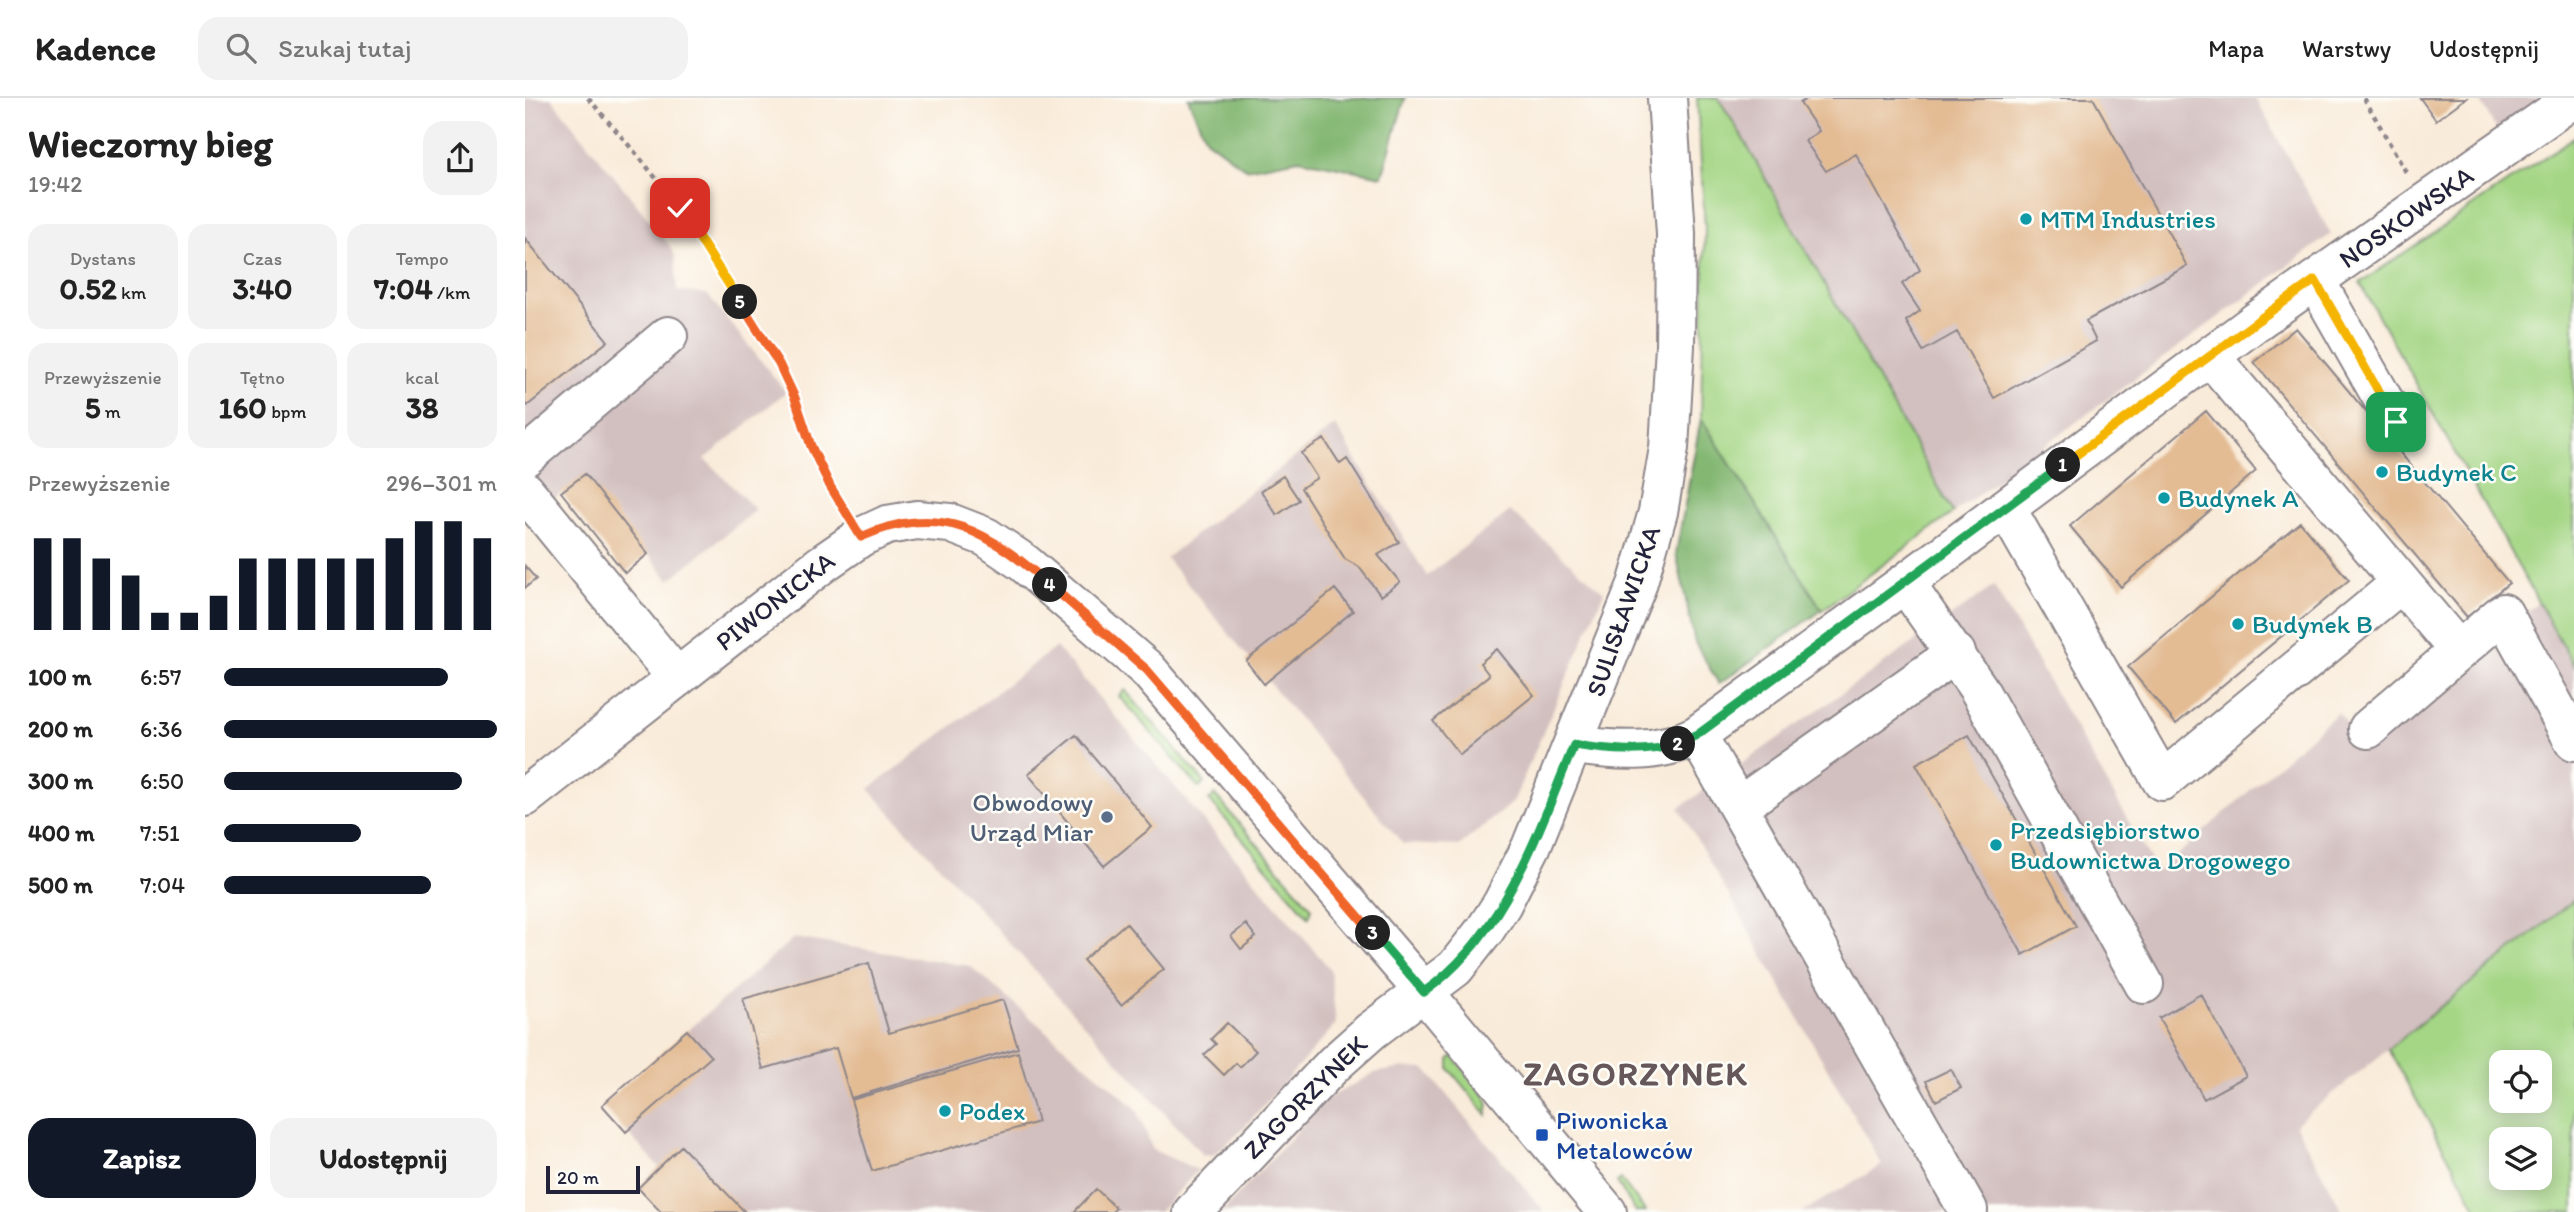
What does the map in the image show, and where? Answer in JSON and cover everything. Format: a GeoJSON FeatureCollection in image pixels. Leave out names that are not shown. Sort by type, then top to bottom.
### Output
{"type":"FeatureCollection","features":[{"type":"Feature","properties":{"kind":"street","name":"SULISŁAWICKA"},"geometry":{"type":"LineString","coordinates":[[1424,992],[1447,975],[1470,950],[1518,877],[1637,585],[1658,512],[1669,448],[1675,346],[1676,234],[1667,98]]}},
{"type":"Feature","properties":{"kind":"street","name":"NOSKOWSKA"},"geometry":{"type":"LineString","coordinates":[[1574,745],[1601,749],[1649,749],[1677,744],[1697,735],[2210,356],[2574,98]]}},
{"type":"Feature","properties":{"kind":"street"},"geometry":{"type":"LineString","coordinates":[[2315,280],[2396,422]]}},
{"type":"Feature","properties":{"kind":"street"},"geometry":{"type":"LineString","coordinates":[[525,457],[668,336]]}},
{"type":"Feature","properties":{"kind":"street"},"geometry":{"type":"LineString","coordinates":[[2210,356],[2459,651]]}},
{"type":"Feature","properties":{"kind":"street"},"geometry":{"type":"LineString","coordinates":[[525,491],[677,678]]}},
{"type":"Feature","properties":{"kind":"street"},"geometry":{"type":"LineString","coordinates":[[2007,508],[2162,781],[2401,583]]}},
{"type":"Feature","properties":{"kind":"street","name":"PIWONICKA"},"geometry":{"type":"LineString","coordinates":[[525,797],[822,564],[861,537],[887,525],[917,520],[950,523],[986,537],[1024,563],[1147,670],[1424,992],[1607,1212]]}},
{"type":"Feature","properties":{"kind":"street"},"geometry":{"type":"LineString","coordinates":[[1905,583],[1978,688],[2144,984]]}},
{"type":"Feature","properties":{"kind":"street"},"geometry":{"type":"LineString","coordinates":[[2368,729],[2503,612],[2574,741]]}},
{"type":"Feature","properties":{"kind":"street"},"geometry":{"type":"LineString","coordinates":[[1738,807],[1956,653]]}},
{"type":"Feature","properties":{"kind":"street"},"geometry":{"type":"LineString","coordinates":[[1697,735],[1968,1210]]}},
{"type":"Feature","properties":{"kind":"street","name":"ZAGORZYNEK"},"geometry":{"type":"LineString","coordinates":[[1193,1212],[1334,1063],[1371,1031],[1424,992]]}},
{"type":"Feature","properties":{"kind":"path"},"geometry":{"type":"LineString","coordinates":[[588,98],[680,208],[779,364],[795,398],[811,446],[830,486],[861,537]]}},
{"type":"Feature","properties":{"kind":"path"},"geometry":{"type":"LineString","coordinates":[[2364,98],[2424,205]]}},
{"type":"Feature","properties":{"kind":"shaded area"},"geometry":{"type":"Polygon","coordinates":[[[525,98],[551,98],[670,246],[675,256],[677,291],[707,294],[786,392],[705,459],[756,510],[669,580],[585,474],[525,522],[525,98]]]}},
{"type":"Feature","properties":{"kind":"shaded area"},"geometry":{"type":"Polygon","coordinates":[[[1718,98],[2255,98],[2331,234],[1953,513],[1718,98]]]}},
{"type":"Feature","properties":{"kind":"shaded area"},"geometry":{"type":"Polygon","coordinates":[[[2479,98],[2542,98],[2497,131],[2479,98]]]}},
{"type":"Feature","properties":{"kind":"shaded area"},"geometry":{"type":"Polygon","coordinates":[[[1335,425],[1427,576],[1510,511],[1604,592],[1513,802],[1459,846],[1403,844],[1166,558],[1335,425]]]}},
{"type":"Feature","properties":{"kind":"shaded area"},"geometry":{"type":"Polygon","coordinates":[[[1994,586],[2158,872],[2338,712],[2365,751],[2539,601],[2574,666],[2574,900],[2295,1124],[2343,1212],[1802,1212],[1882,1165],[1679,808],[1994,586]]]}},
{"type":"Feature","properties":{"kind":"shaded area"},"geometry":{"type":"Polygon","coordinates":[[[1056,647],[1330,969],[1336,1024],[1240,1132],[1213,1155],[1203,1155],[869,789],[1056,647]]]}},
{"type":"Feature","properties":{"kind":"shaded area"},"geometry":{"type":"Polygon","coordinates":[[[794,938],[970,966],[1136,1108],[1153,1150],[1198,1170],[1159,1212],[661,1212],[638,1188],[659,1167],[602,1105],[794,938]]]}},
{"type":"Feature","properties":{"kind":"shaded area"},"geometry":{"type":"Polygon","coordinates":[[[1403,1068],[1425,1069],[1545,1212],[1222,1212],[1327,1099],[1374,1073],[1403,1068]]]}},
{"type":"Feature","properties":{"kind":"green space"},"geometry":{"type":"Polygon","coordinates":[[[1188,98],[1405,98],[1382,176],[1299,159],[1246,169],[1206,139],[1188,98]]]}},
{"type":"Feature","properties":{"kind":"green space"},"geometry":{"type":"Polygon","coordinates":[[[1697,98],[1718,98],[1737,128],[1953,513],[1822,610],[1701,418],[1705,228],[1697,98]]]}},
{"type":"Feature","properties":{"kind":"green space"},"geometry":{"type":"Polygon","coordinates":[[[2574,137],[2574,666],[2360,283],[2574,137]]]}},
{"type":"Feature","properties":{"kind":"green space"},"geometry":{"type":"Polygon","coordinates":[[[1701,418],[1822,610],[1719,684],[1695,643],[1676,553],[1701,418]]]}},
{"type":"Feature","properties":{"kind":"green space"},"geometry":{"type":"Polygon","coordinates":[[[1125,690],[1205,783],[1199,788],[1119,696],[1125,690]]]}},
{"type":"Feature","properties":{"kind":"green space"},"geometry":{"type":"Polygon","coordinates":[[[1215,795],[1312,908],[1309,917],[1209,800],[1215,795]]]}},
{"type":"Feature","properties":{"kind":"green space"},"geometry":{"type":"Polygon","coordinates":[[[2574,900],[2574,1212],[2479,1212],[2388,1049],[2574,900]]]}},
{"type":"Feature","properties":{"kind":"green space"},"geometry":{"type":"Polygon","coordinates":[[[1453,1056],[1485,1096],[1489,1103],[1487,1115],[1449,1069],[1449,1060],[1453,1056]]]}},
{"type":"Feature","properties":{"kind":"green space"},"geometry":{"type":"Polygon","coordinates":[[[1621,1179],[1646,1212],[1636,1212],[1617,1182],[1621,1179]]]}},
{"type":"Feature","properties":{"kind":"building","name":"MTM Industries"},"geometry":{"type":"Polygon","coordinates":[[[1808,98],[2093,98],[2187,266],[2086,321],[2096,341],[1994,398],[1957,332],[1923,351],[1906,321],[1920,311],[1902,284],[1920,270],[1856,154],[1826,171],[1805,141],[1819,131],[1800,103],[1808,98]]]}},
{"type":"Feature","properties":{"kind":"building"},"geometry":{"type":"Polygon","coordinates":[[[2420,98],[2466,98],[2436,120],[2420,98]]]}},
{"type":"Feature","properties":{"kind":"building"},"geometry":{"type":"Polygon","coordinates":[[[525,238],[608,341],[527,406],[525,403],[525,238]]]}},
{"type":"Feature","properties":{"kind":"building","name":"Budynek C"},"geometry":{"type":"Polygon","coordinates":[[[2296,328],[2509,583],[2467,617],[2254,362],[2296,328]]]}},
{"type":"Feature","properties":{"kind":"building","name":"Budynek A"},"geometry":{"type":"Polygon","coordinates":[[[2206,411],[2256,471],[2121,587],[2070,526],[2206,411]]]}},
{"type":"Feature","properties":{"kind":"building"},"geometry":{"type":"Polygon","coordinates":[[[1324,439],[1340,464],[1347,459],[1399,542],[1378,555],[1400,582],[1381,596],[1359,567],[1345,559],[1301,488],[1317,478],[1301,453],[1324,439]]]}},
{"type":"Feature","properties":{"kind":"building"},"geometry":{"type":"Polygon","coordinates":[[[585,474],[648,554],[625,573],[561,492],[585,474]]]}},
{"type":"Feature","properties":{"kind":"building"},"geometry":{"type":"Polygon","coordinates":[[[1283,476],[1299,500],[1277,515],[1261,491],[1283,476]]]}},
{"type":"Feature","properties":{"kind":"building","name":"Budynek B"},"geometry":{"type":"Polygon","coordinates":[[[2300,522],[2349,580],[2176,724],[2128,667],[2300,522]]]}},
{"type":"Feature","properties":{"kind":"building"},"geometry":{"type":"Polygon","coordinates":[[[525,566],[536,579],[525,588],[525,566]]]}},
{"type":"Feature","properties":{"kind":"building"},"geometry":{"type":"Polygon","coordinates":[[[1335,589],[1353,611],[1264,684],[1246,661],[1335,589]]]}},
{"type":"Feature","properties":{"kind":"building"},"geometry":{"type":"Polygon","coordinates":[[[1497,649],[1534,695],[1460,755],[1433,721],[1489,675],[1480,663],[1497,649]]]}},
{"type":"Feature","properties":{"kind":"building"},"geometry":{"type":"Polygon","coordinates":[[[1076,735],[1152,827],[1104,866],[1028,774],[1076,735]]]}},
{"type":"Feature","properties":{"kind":"building","name":"Przedsiębiorstwo Budownictwa Drogowego"},"geometry":{"type":"Polygon","coordinates":[[[1969,735],[2076,926],[2023,955],[1916,764],[1969,735]]]}},
{"type":"Feature","properties":{"kind":"building"},"geometry":{"type":"Polygon","coordinates":[[[1126,923],[1164,969],[1121,1005],[1083,960],[1126,923]]]}},
{"type":"Feature","properties":{"kind":"building"},"geometry":{"type":"Polygon","coordinates":[[[1246,924],[1256,937],[1241,949],[1231,936],[1246,924]]]}},
{"type":"Feature","properties":{"kind":"building"},"geometry":{"type":"Polygon","coordinates":[[[869,963],[889,1033],[1003,1000],[1018,1048],[851,1098],[836,1048],[763,1069],[743,999],[869,963]]]}},
{"type":"Feature","properties":{"kind":"building"},"geometry":{"type":"Polygon","coordinates":[[[2201,994],[2246,1076],[2204,1099],[2159,1018],[2201,994]]]}},
{"type":"Feature","properties":{"kind":"building"},"geometry":{"type":"Polygon","coordinates":[[[1227,1023],[1256,1051],[1240,1067],[1236,1063],[1224,1075],[1204,1055],[1216,1044],[1211,1039],[1227,1023]]]}},
{"type":"Feature","properties":{"kind":"building"},"geometry":{"type":"Polygon","coordinates":[[[687,1030],[711,1057],[626,1132],[602,1105],[687,1030]]]}},
{"type":"Feature","properties":{"kind":"building","name":"Podex"},"geometry":{"type":"Polygon","coordinates":[[[1018,1052],[1038,1122],[872,1171],[851,1100],[1018,1052]]]}},
{"type":"Feature","properties":{"kind":"building"},"geometry":{"type":"Polygon","coordinates":[[[1951,1069],[1961,1088],[1936,1101],[1926,1081],[1951,1069]]]}},
{"type":"Feature","properties":{"kind":"building"},"geometry":{"type":"Polygon","coordinates":[[[681,1146],[745,1212],[661,1212],[638,1188],[681,1146]]]}},
{"type":"Feature","properties":{"kind":"building"},"geometry":{"type":"Polygon","coordinates":[[[1096,1189],[1116,1208],[1112,1212],[1074,1212],[1096,1189]]]}},
{"type":"Feature","properties":{"kind":"place","name":"MTM Industries"},"geometry":{"type":"Point","coordinates":[2026,219]}},
{"type":"Feature","properties":{"kind":"place","name":"Budynek C"},"geometry":{"type":"Point","coordinates":[2382,472]}},
{"type":"Feature","properties":{"kind":"place","name":"Budynek A"},"geometry":{"type":"Point","coordinates":[2164,498]}},
{"type":"Feature","properties":{"kind":"place","name":"Budynek B"},"geometry":{"type":"Point","coordinates":[2238,624]}},
{"type":"Feature","properties":{"kind":"place","name":"Obwodowy Urząd Miar"},"geometry":{"type":"Point","coordinates":[1107,817]}},
{"type":"Feature","properties":{"kind":"place","name":"Przedsiębiorstwo Budownictwa Drogowego"},"geometry":{"type":"Point","coordinates":[1996,845]}},
{"type":"Feature","properties":{"kind":"place","name":"Podex"},"geometry":{"type":"Point","coordinates":[945,1111]}},
{"type":"Feature","properties":{"kind":"place","name":"Piwonicka Metalowców"},"geometry":{"type":"Point","coordinates":[1542,1135]}},
{"type":"Feature","properties":{"kind":"district","name":"ZAGORZYNEK"},"geometry":{"type":"Point","coordinates":[1636,1073]}},
{"type":"Feature","properties":{"kind":"route"},"geometry":{"type":"LineString","coordinates":[[680,208],[779,364],[795,398],[811,446],[830,486],[861,537],[887,525],[917,520],[950,523],[986,537],[1024,563],[1147,670],[1424,992],[1455,968],[1502,904],[1518,877],[1574,745],[1601,749],[1649,749],[1670,746],[1697,735],[2315,280],[2396,422]]}}]}
